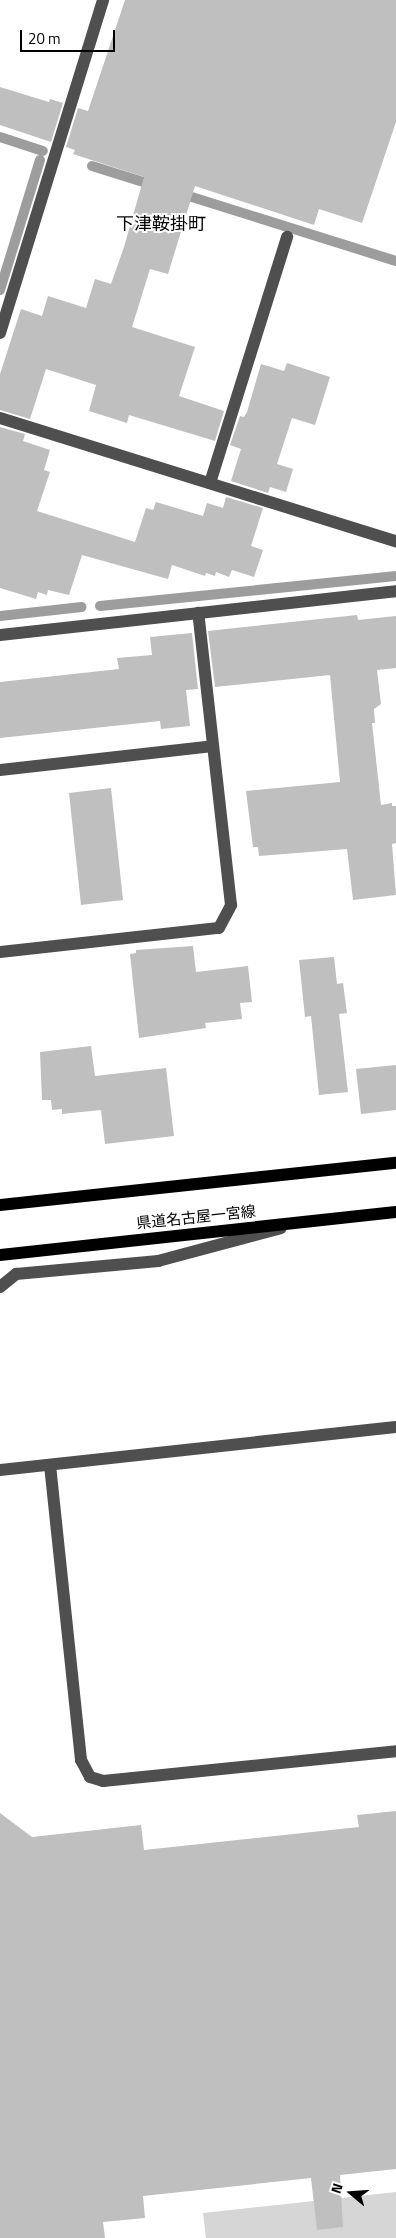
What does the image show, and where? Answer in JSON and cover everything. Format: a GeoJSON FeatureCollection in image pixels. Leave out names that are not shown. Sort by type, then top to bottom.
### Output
{"type":"FeatureCollection","features":[{"type":"Feature","properties":{"kind":"main road"},"geometry":{"type":"LineString","coordinates":[[0,1205],[396,1163]]}},
{"type":"Feature","properties":{"kind":"main road","name":"県道名古屋一宮線"},"geometry":{"type":"LineString","coordinates":[[0,1255],[396,1212]]}},
{"type":"Feature","properties":{"kind":"street"},"geometry":{"type":"LineString","coordinates":[[0,333],[103,0]]}},
{"type":"Feature","properties":{"kind":"street"},"geometry":{"type":"LineString","coordinates":[[210,483],[286,237]]}},
{"type":"Feature","properties":{"kind":"street"},"geometry":{"type":"LineString","coordinates":[[0,418],[396,541]]}},
{"type":"Feature","properties":{"kind":"street"},"geometry":{"type":"LineString","coordinates":[[0,635],[396,590]]}},
{"type":"Feature","properties":{"kind":"street"},"geometry":{"type":"LineString","coordinates":[[0,952],[219,928],[231,905],[198,613]]}},
{"type":"Feature","properties":{"kind":"street"},"geometry":{"type":"LineString","coordinates":[[0,770],[213,746]]}},
{"type":"Feature","properties":{"kind":"street"},"geometry":{"type":"LineString","coordinates":[[0,1287],[16,1274],[158,1261],[308,1221]]}},
{"type":"Feature","properties":{"kind":"street"},"geometry":{"type":"LineString","coordinates":[[0,1470],[396,1427]]}},
{"type":"Feature","properties":{"kind":"street"},"geometry":{"type":"LineString","coordinates":[[50,1465],[81,1760],[90,1777],[103,1781],[396,1751]]}},
{"type":"Feature","properties":{"kind":"shaded area"},"geometry":{"type":"Polygon","coordinates":[[[396,2192],[396,2238],[206,2238],[203,2213],[396,2192]]]}},
{"type":"Feature","properties":{"kind":"building"},"geometry":{"type":"Polygon","coordinates":[[[125,0],[396,0],[396,122],[362,223],[319,209],[314,225],[195,186],[168,274],[150,269],[132,327],[195,347],[179,396],[224,411],[215,441],[129,415],[127,423],[89,411],[96,385],[46,369],[30,419],[0,410],[0,374],[21,309],[42,316],[48,296],[86,308],[95,279],[111,284],[124,247],[144,177],[73,154],[75,150],[66,147],[78,108],[88,111],[125,0]]]}},
{"type":"Feature","properties":{"kind":"building"},"geometry":{"type":"Polygon","coordinates":[[[0,87],[49,102],[50,99],[63,103],[51,142],[0,125],[0,87]]]}},
{"type":"Feature","properties":{"kind":"building"},"geometry":{"type":"Polygon","coordinates":[[[287,363],[330,377],[315,425],[292,418],[277,464],[293,469],[286,492],[270,487],[268,493],[231,481],[241,449],[230,445],[240,416],[244,417],[247,412],[261,364],[284,371],[287,363]]]}},
{"type":"Feature","properties":{"kind":"building"},"geometry":{"type":"Polygon","coordinates":[[[0,427],[25,434],[23,441],[50,450],[44,470],[50,472],[37,511],[135,542],[146,508],[153,510],[156,502],[203,516],[207,503],[223,508],[226,497],[263,508],[251,546],[263,550],[254,577],[232,570],[229,577],[216,572],[215,576],[206,573],[205,576],[172,565],[168,579],[82,555],[69,595],[48,590],[47,595],[38,592],[36,599],[0,588],[0,427]]]}},
{"type":"Feature","properties":{"kind":"building"},"geometry":{"type":"Polygon","coordinates":[[[357,615],[358,620],[396,616],[396,668],[377,670],[381,704],[374,709],[375,723],[372,723],[381,805],[392,803],[392,806],[396,806],[396,843],[392,844],[396,895],[353,900],[347,849],[259,856],[258,847],[253,847],[246,791],[340,782],[330,675],[215,687],[208,631],[357,615]]]}},
{"type":"Feature","properties":{"kind":"building"},"geometry":{"type":"Polygon","coordinates":[[[192,633],[198,689],[186,690],[190,726],[161,729],[160,721],[0,738],[0,682],[119,669],[117,658],[152,655],[150,637],[192,633]]]}},
{"type":"Feature","properties":{"kind":"building"},"geometry":{"type":"Polygon","coordinates":[[[111,788],[123,900],[81,905],[69,793],[111,788]]]}},
{"type":"Feature","properties":{"kind":"building"},"geometry":{"type":"Polygon","coordinates":[[[193,946],[196,972],[248,966],[252,1002],[240,1003],[242,1019],[205,1023],[206,1028],[139,1038],[130,954],[136,953],[136,950],[193,946]]]}},
{"type":"Feature","properties":{"kind":"building"},"geometry":{"type":"Polygon","coordinates":[[[334,957],[337,984],[343,983],[347,1013],[339,1014],[348,1092],[319,1095],[311,1016],[305,1017],[299,960],[334,957]]]}},
{"type":"Feature","properties":{"kind":"building"},"geometry":{"type":"Polygon","coordinates":[[[91,1046],[95,1076],[166,1068],[174,1136],[105,1144],[101,1110],[62,1114],[62,1109],[52,1110],[51,1100],[42,1100],[40,1052],[91,1046]]]}},
{"type":"Feature","properties":{"kind":"building"},"geometry":{"type":"Polygon","coordinates":[[[396,1065],[396,1110],[361,1114],[356,1069],[396,1065]]]}},
{"type":"Feature","properties":{"kind":"building"},"geometry":{"type":"Polygon","coordinates":[[[396,1811],[396,2169],[340,2175],[343,2227],[317,2230],[311,2178],[143,2196],[145,2218],[103,2222],[105,2238],[0,2238],[0,1813],[32,1837],[141,1825],[144,1850],[359,1827],[357,1815],[396,1811]]]}},
{"type":"Feature","properties":{"kind":"waterway"},"geometry":{"type":"LineString","coordinates":[[0,137],[43,151]]}},
{"type":"Feature","properties":{"kind":"waterway"},"geometry":{"type":"LineString","coordinates":[[0,290],[40,160]]}},
{"type":"Feature","properties":{"kind":"waterway"},"geometry":{"type":"LineString","coordinates":[[92,166],[156,186]]}},
{"type":"Feature","properties":{"kind":"waterway"},"geometry":{"type":"LineString","coordinates":[[179,193],[396,261]]}},
{"type":"Feature","properties":{"kind":"waterway"},"geometry":{"type":"LineString","coordinates":[[100,606],[396,576]]}},
{"type":"Feature","properties":{"kind":"waterway"},"geometry":{"type":"LineString","coordinates":[[0,616],[82,607]]}},
{"type":"Feature","properties":{"kind":"district","name":"下津鞍掛町"},"geometry":{"type":"Point","coordinates":[161,224]}}]}
